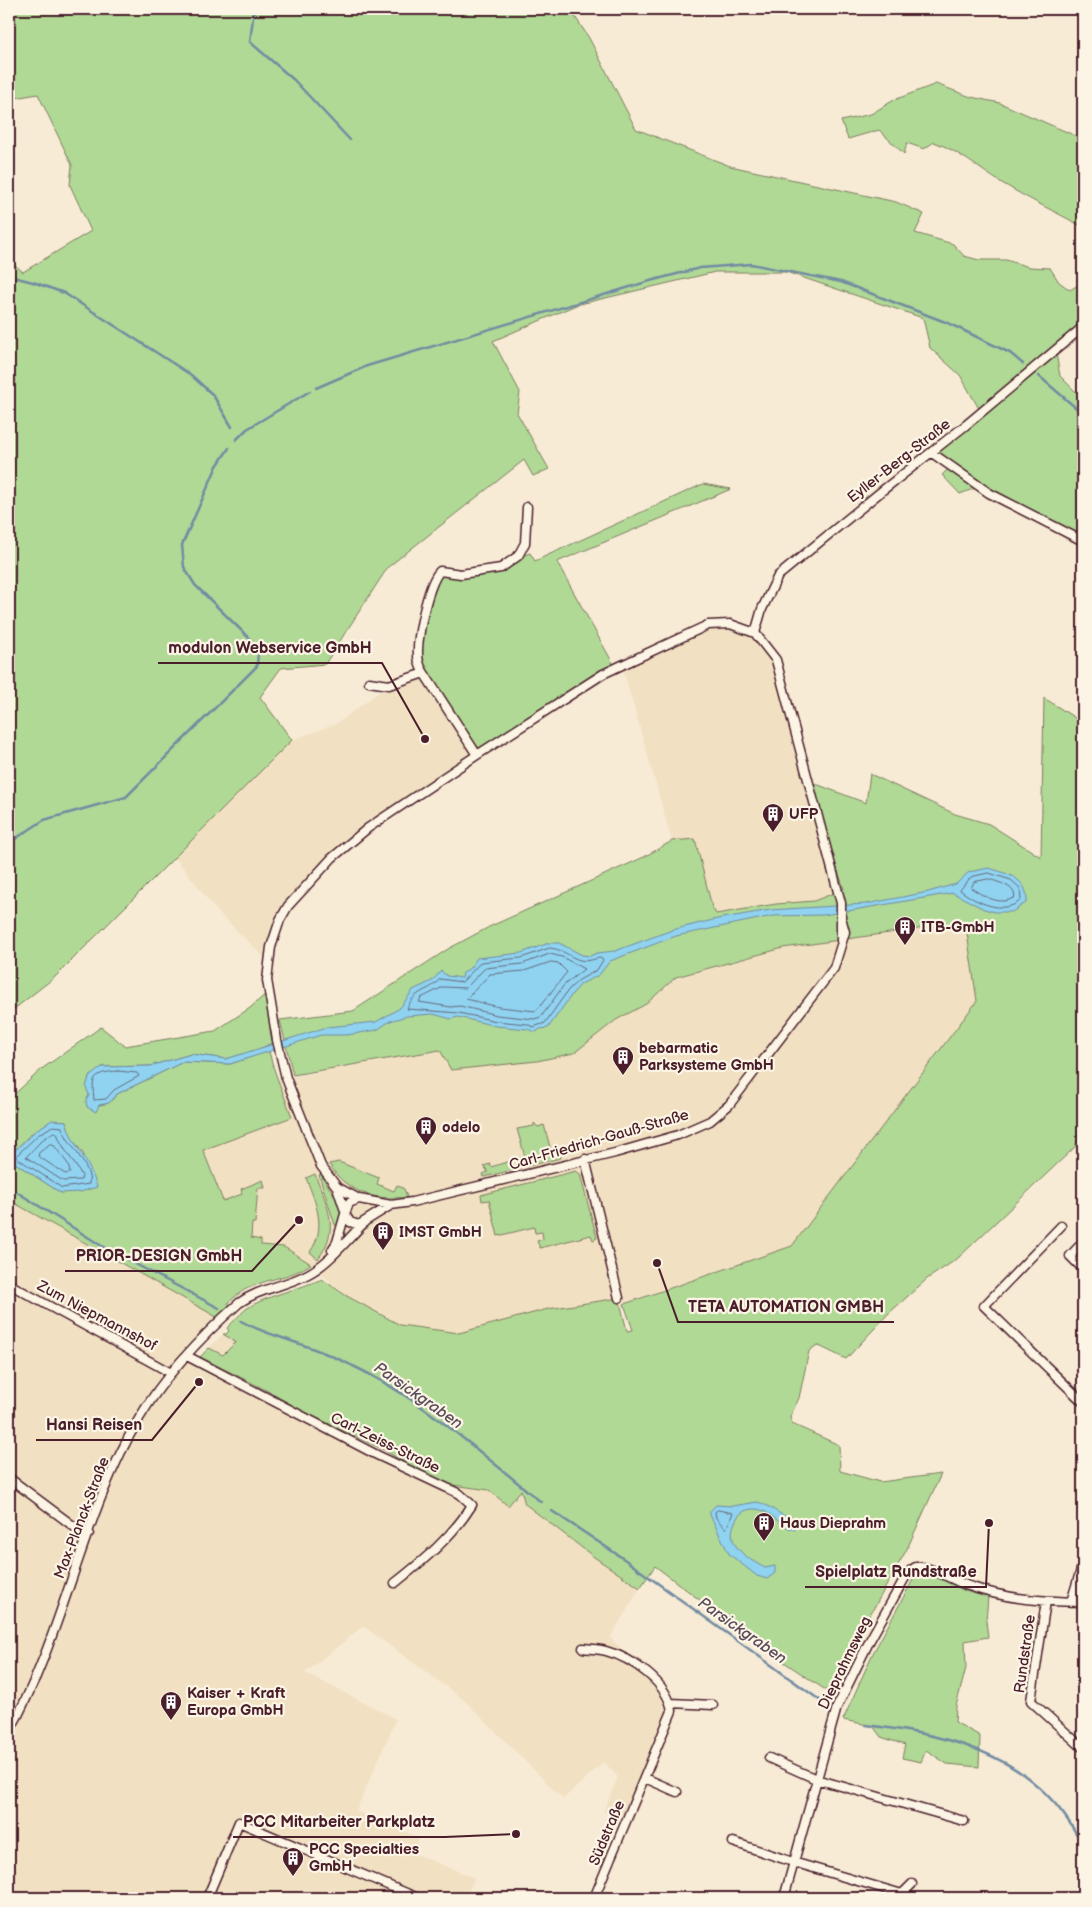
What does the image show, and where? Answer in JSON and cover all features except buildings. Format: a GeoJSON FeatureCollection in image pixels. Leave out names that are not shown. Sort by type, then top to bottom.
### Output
{"type":"FeatureCollection","features":[{"type":"Feature","properties":{"kind":"street","name":"Eyller-Berg-Straße"},"geometry":{"type":"LineString","coordinates":[[755,633],[762,609],[778,576],[932,453],[1083,327]]}},
{"type":"Feature","properties":{"kind":"street"},"geometry":{"type":"LineString","coordinates":[[932,453],[989,493],[1083,540]]}},
{"type":"Feature","properties":{"kind":"street"},"geometry":{"type":"LineString","coordinates":[[477,755],[418,661],[425,607],[434,577],[440,571],[447,570],[461,574],[501,568],[518,556],[525,543],[527,507]]}},
{"type":"Feature","properties":{"kind":"street","name":"Carl-Friedrich-Gauß-Straße"},"geometry":{"type":"LineString","coordinates":[[324,1262],[337,1242],[345,1213],[337,1187],[321,1166],[286,1078],[277,1040],[267,980],[271,947],[280,920],[288,906],[308,882],[356,837],[477,755],[603,674],[708,625],[730,624],[755,633],[776,660],[841,902],[845,932],[834,968],[729,1105],[710,1121],[687,1132],[476,1188],[391,1205],[362,1201],[337,1187]]}},
{"type":"Feature","properties":{"kind":"street"},"geometry":{"type":"LineString","coordinates":[[369,682],[389,685],[424,673]]}},
{"type":"Feature","properties":{"kind":"street"},"geometry":{"type":"LineString","coordinates":[[584,1160],[619,1298]]}},
{"type":"Feature","properties":{"kind":"street"},"geometry":{"type":"LineString","coordinates":[[362,1201],[370,1210],[366,1222],[352,1224],[345,1213],[349,1203],[362,1201]]}},
{"type":"Feature","properties":{"kind":"street","name":"Carl-Friedrich-Gauß-Straße"},"geometry":{"type":"LineString","coordinates":[[210,1332],[232,1310],[251,1295],[307,1275],[324,1262],[366,1222],[391,1205]]}},
{"type":"Feature","properties":{"kind":"street"},"geometry":{"type":"LineString","coordinates":[[1061,1226],[984,1306],[1083,1402]]}},
{"type":"Feature","properties":{"kind":"street"},"geometry":{"type":"LineString","coordinates":[[1083,1242],[1070,1256],[1083,1269]]}},
{"type":"Feature","properties":{"kind":"street","name":"Zum Niepmannshof"},"geometry":{"type":"LineString","coordinates":[[9,1284],[171,1373]]}},
{"type":"Feature","properties":{"kind":"street","name":"Max-Planck-Straße"},"geometry":{"type":"LineString","coordinates":[[9,1732],[50,1643],[116,1463],[154,1395],[171,1373],[210,1332]]}},
{"type":"Feature","properties":{"kind":"street","name":"Carl-Zeiss-Straße"},"geometry":{"type":"LineString","coordinates":[[187,1356],[377,1455],[460,1494],[472,1505],[463,1519],[434,1552],[395,1583]]}},
{"type":"Feature","properties":{"kind":"street"},"geometry":{"type":"LineString","coordinates":[[9,1478],[76,1528],[89,1533]]}},
{"type":"Feature","properties":{"kind":"street"},"geometry":{"type":"LineString","coordinates":[[1071,1602],[1083,1563]]}},
{"type":"Feature","properties":{"kind":"street","name":"Rundstraße"},"geometry":{"type":"LineString","coordinates":[[915,1567],[924,1567],[957,1582],[1002,1597],[1083,1602]]}},
{"type":"Feature","properties":{"kind":"street","name":"Dieprahmsweg"},"geometry":{"type":"LineString","coordinates":[[784,1898],[831,1725],[842,1695],[907,1574],[915,1567]]}},
{"type":"Feature","properties":{"kind":"street","name":"Rundstraße"},"geometry":{"type":"LineString","coordinates":[[1046,1601],[1031,1701],[1083,1748]]}},
{"type":"Feature","properties":{"kind":"street"},"geometry":{"type":"LineString","coordinates":[[583,1648],[606,1651],[625,1659],[656,1681],[671,1702],[713,1705]]}},
{"type":"Feature","properties":{"kind":"street","name":"Südstraße"},"geometry":{"type":"LineString","coordinates":[[594,1898],[669,1721],[671,1702]]}},
{"type":"Feature","properties":{"kind":"street"},"geometry":{"type":"LineString","coordinates":[[770,1758],[816,1779],[964,1821]]}},
{"type":"Feature","properties":{"kind":"street"},"geometry":{"type":"LineString","coordinates":[[645,1778],[677,1792]]}},
{"type":"Feature","properties":{"kind":"street"},"geometry":{"type":"LineString","coordinates":[[208,1898],[240,1822],[418,1898]]}},
{"type":"Feature","properties":{"kind":"street"},"geometry":{"type":"LineString","coordinates":[[733,1842],[902,1894],[912,1884]]}},
{"type":"Feature","properties":{"kind":"shaded area"},"geometry":{"type":"Polygon","coordinates":[[[730,624],[755,633],[776,660],[837,891],[814,901],[776,904],[716,915],[712,907],[695,839],[672,841],[622,665],[708,625],[730,624]]]}},
{"type":"Feature","properties":{"kind":"shaded area"},"geometry":{"type":"Polygon","coordinates":[[[424,673],[477,755],[368,828],[288,906],[269,962],[216,910],[175,857],[292,740],[336,724],[389,685],[424,673]]]}},
{"type":"Feature","properties":{"kind":"shaded area"},"geometry":{"type":"Polygon","coordinates":[[[946,925],[966,926],[977,1001],[792,1246],[620,1304],[619,1298],[459,1333],[399,1325],[345,1295],[311,1264],[284,1247],[260,1245],[251,1238],[252,1223],[255,1223],[258,1188],[241,1189],[242,1194],[223,1202],[203,1149],[291,1117],[279,1079],[440,1050],[574,1053],[616,1020],[646,1004],[676,978],[783,948],[946,925]]]}},
{"type":"Feature","properties":{"kind":"shaded area"},"geometry":{"type":"Polygon","coordinates":[[[9,1200],[222,1320],[187,1356],[439,1483],[489,1490],[508,1505],[520,1490],[526,1504],[594,1557],[640,1588],[610,1638],[625,1652],[652,1670],[667,1686],[674,1697],[676,1710],[674,1723],[630,1828],[614,1822],[616,1817],[604,1811],[618,1777],[604,1762],[563,1799],[463,1699],[363,1626],[305,1673],[396,1719],[356,1811],[419,1838],[413,1853],[474,1878],[466,1898],[9,1898],[9,1200]]]}},
{"type":"Feature","properties":{"kind":"shaded area"},"geometry":{"type":"Polygon","coordinates":[[[223,1334],[236,1341],[223,1355],[209,1348],[223,1334]]]}},
{"type":"Feature","properties":{"kind":"green space"},"geometry":{"type":"Polygon","coordinates":[[[9,9],[570,9],[589,38],[636,129],[730,166],[896,202],[924,214],[915,233],[953,244],[964,256],[979,260],[1006,260],[1029,267],[1050,268],[1059,282],[1070,290],[1078,285],[1077,279],[1083,280],[1083,329],[1056,353],[1060,376],[1083,399],[1083,541],[981,486],[960,494],[942,475],[951,466],[933,452],[982,414],[960,375],[930,348],[923,318],[786,272],[715,272],[576,305],[493,341],[520,392],[517,413],[549,469],[533,476],[524,460],[388,567],[325,664],[281,668],[260,697],[292,740],[55,977],[9,1013],[9,260],[23,272],[91,231],[70,185],[72,165],[38,94],[9,99],[9,9]]]}},
{"type":"Feature","properties":{"kind":"green space"},"geometry":{"type":"Polygon","coordinates":[[[936,84],[971,97],[1000,103],[1083,139],[1083,227],[1012,189],[960,155],[934,142],[924,149],[907,143],[904,154],[879,130],[848,139],[841,121],[871,114],[894,100],[936,84]]]}},
{"type":"Feature","properties":{"kind":"green space"},"geometry":{"type":"Polygon","coordinates":[[[703,484],[731,489],[557,562],[615,667],[477,755],[418,661],[425,607],[440,571],[463,573],[495,570],[530,553],[535,561],[703,484]]]}},
{"type":"Feature","properties":{"kind":"green space"},"geometry":{"type":"Polygon","coordinates":[[[1044,698],[1083,723],[1083,1099],[1076,1146],[957,1259],[927,1279],[888,1314],[846,1359],[817,1345],[809,1351],[799,1398],[790,1417],[792,1424],[839,1445],[840,1471],[880,1482],[941,1474],[907,1549],[853,1645],[830,1693],[781,1660],[778,1654],[772,1655],[655,1566],[640,1588],[594,1557],[525,1504],[521,1490],[508,1506],[489,1490],[439,1483],[384,1450],[302,1411],[264,1389],[200,1357],[209,1348],[223,1355],[236,1342],[223,1334],[229,1331],[227,1328],[246,1309],[272,1296],[322,1279],[345,1295],[400,1325],[459,1333],[548,1309],[619,1298],[627,1331],[633,1330],[624,1304],[792,1246],[977,1001],[966,926],[946,925],[783,948],[676,977],[646,1004],[616,1020],[574,1053],[537,1061],[451,1070],[440,1050],[293,1075],[280,1020],[353,1011],[448,949],[489,927],[644,857],[672,841],[695,839],[712,907],[716,914],[776,904],[814,901],[844,889],[808,781],[866,803],[870,774],[955,814],[989,824],[1041,857],[1044,698]]]}},
{"type":"Feature","properties":{"kind":"green space"},"geometry":{"type":"Polygon","coordinates":[[[268,992],[272,1043],[255,1051],[226,1059],[191,1054],[150,1066],[102,1067],[99,1105],[109,1103],[117,1094],[183,1062],[230,1064],[269,1051],[276,1076],[292,1117],[203,1150],[223,1201],[242,1194],[241,1189],[263,1180],[265,1188],[258,1188],[255,1223],[252,1223],[251,1238],[261,1240],[261,1245],[284,1247],[311,1264],[289,1275],[245,1290],[228,1303],[233,1309],[222,1320],[9,1200],[9,1159],[61,1193],[84,1155],[70,1136],[66,1121],[41,1127],[9,1156],[9,1099],[43,1068],[101,1027],[125,1046],[215,1031],[250,1008],[268,992]]]}},
{"type":"Feature","properties":{"kind":"green space"},"geometry":{"type":"Polygon","coordinates":[[[534,1123],[538,1127],[544,1125],[552,1154],[560,1152],[561,1158],[520,1168],[518,1159],[525,1157],[517,1129],[534,1126],[534,1123]]]}},
{"type":"Feature","properties":{"kind":"green space"},"geometry":{"type":"Polygon","coordinates":[[[510,1161],[513,1170],[484,1177],[483,1174],[488,1172],[484,1166],[490,1164],[491,1167],[510,1161]]]}},
{"type":"Feature","properties":{"kind":"green space"},"geometry":{"type":"Polygon","coordinates":[[[339,1162],[379,1178],[377,1184],[394,1191],[397,1185],[404,1189],[407,1197],[384,1198],[363,1193],[353,1188],[336,1174],[329,1164],[339,1162]]]}},
{"type":"Feature","properties":{"kind":"green space"},"geometry":{"type":"Polygon","coordinates":[[[576,1171],[580,1174],[597,1238],[593,1240],[591,1235],[540,1248],[537,1241],[543,1239],[542,1232],[535,1233],[534,1227],[498,1236],[489,1200],[482,1201],[481,1195],[576,1171]]]}},
{"type":"Feature","properties":{"kind":"green space"},"geometry":{"type":"Polygon","coordinates":[[[315,1174],[330,1217],[329,1237],[318,1259],[310,1252],[318,1234],[319,1225],[316,1206],[306,1178],[315,1174]]]}},
{"type":"Feature","properties":{"kind":"green space"},"geometry":{"type":"Polygon","coordinates":[[[321,1174],[339,1203],[341,1209],[340,1226],[335,1225],[319,1175],[321,1174]]]}},
{"type":"Feature","properties":{"kind":"green space"},"geometry":{"type":"Polygon","coordinates":[[[923,1571],[968,1592],[988,1597],[986,1621],[988,1637],[965,1641],[966,1668],[956,1706],[955,1722],[980,1736],[979,1767],[947,1764],[926,1750],[921,1762],[902,1758],[905,1745],[881,1737],[873,1726],[843,1720],[872,1655],[915,1576],[923,1571]]]}},
{"type":"Feature","properties":{"kind":"water"},"geometry":{"type":"Polygon","coordinates":[[[989,868],[1016,878],[1024,887],[1027,902],[1012,912],[995,912],[984,909],[953,893],[824,915],[773,916],[676,936],[610,961],[599,975],[581,984],[548,1028],[540,1029],[536,1032],[527,1029],[496,1026],[458,1017],[451,1019],[433,1014],[407,1016],[390,1021],[377,1030],[347,1035],[321,1035],[230,1064],[183,1062],[117,1094],[109,1103],[99,1105],[96,1112],[87,1107],[86,1101],[89,1095],[86,1087],[89,1077],[102,1067],[150,1066],[191,1054],[226,1059],[327,1027],[376,1022],[400,1008],[413,990],[432,981],[441,971],[447,976],[462,978],[463,973],[471,967],[477,958],[521,953],[549,943],[559,943],[582,955],[590,956],[597,953],[615,951],[672,930],[717,919],[770,910],[866,904],[928,892],[956,884],[969,872],[989,868]]]}},
{"type":"Feature","properties":{"kind":"water"},"geometry":{"type":"Polygon","coordinates":[[[52,1120],[66,1121],[72,1138],[90,1169],[97,1187],[80,1192],[61,1193],[9,1159],[9,1156],[35,1131],[52,1120]]]}},
{"type":"Feature","properties":{"kind":"water"},"geometry":{"type":"Polygon","coordinates":[[[757,1502],[789,1518],[800,1518],[795,1530],[785,1526],[766,1512],[755,1509],[746,1510],[736,1520],[732,1536],[738,1549],[751,1560],[765,1568],[775,1566],[775,1573],[767,1579],[757,1576],[729,1554],[710,1515],[710,1511],[716,1505],[733,1506],[757,1502]]]}},
{"type":"Feature","properties":{"kind":"waterway"},"geometry":{"type":"LineString","coordinates":[[254,9],[250,42],[294,80],[350,140]]}},
{"type":"Feature","properties":{"kind":"waterway"},"geometry":{"type":"LineString","coordinates":[[316,388],[367,366],[650,281],[700,268],[751,264],[841,282],[948,323],[1010,353],[1023,364]]}},
{"type":"Feature","properties":{"kind":"waterway"},"geometry":{"type":"LineString","coordinates":[[9,276],[64,293],[191,375],[213,395],[232,427]]}},
{"type":"Feature","properties":{"kind":"waterway"},"geometry":{"type":"LineString","coordinates":[[1039,376],[1083,414]]}},
{"type":"Feature","properties":{"kind":"waterway"},"geometry":{"type":"LineString","coordinates":[[236,440],[247,429],[310,391]]}},
{"type":"Feature","properties":{"kind":"waterway"},"geometry":{"type":"LineString","coordinates":[[9,843],[44,820],[126,797],[257,666],[258,652],[249,638],[195,585],[184,567],[182,545],[217,466],[229,448]]}},
{"type":"Feature","properties":{"kind":"waterway","name":"Parsickgraben"},"geometry":{"type":"LineString","coordinates":[[9,1187],[105,1248],[219,1308]]}},
{"type":"Feature","properties":{"kind":"waterway","name":"Parsickgraben"},"geometry":{"type":"LineString","coordinates":[[241,1321],[261,1331],[325,1353],[378,1379],[403,1394],[451,1428],[541,1502]]}},
{"type":"Feature","properties":{"kind":"waterway","name":"Parsickgraben"},"geometry":{"type":"LineString","coordinates":[[552,1511],[624,1559],[821,1701]]}},
{"type":"Feature","properties":{"kind":"waterway","name":"Parsickgraben"},"geometry":{"type":"LineString","coordinates":[[866,1725],[932,1736],[992,1756],[1019,1772],[1043,1791],[1065,1816],[1083,1846]]}},
{"type":"Feature","properties":{"kind":"place","name":"modulon Webservice GmbH"},"geometry":{"type":"Point","coordinates":[425,739]}},
{"type":"Feature","properties":{"kind":"place","name":"UFP"},"geometry":{"type":"Point","coordinates":[773,833]}},
{"type":"Feature","properties":{"kind":"place","name":"ITB-GmbH"},"geometry":{"type":"Point","coordinates":[905,946]}},
{"type":"Feature","properties":{"kind":"place","name":"bebarmatic Parksysteme GmbH"},"geometry":{"type":"Point","coordinates":[623,1076]}},
{"type":"Feature","properties":{"kind":"place","name":"odelo"},"geometry":{"type":"Point","coordinates":[426,1146]}},
{"type":"Feature","properties":{"kind":"place","name":"PRIOR-DESIGN GmbH"},"geometry":{"type":"Point","coordinates":[299,1220]}},
{"type":"Feature","properties":{"kind":"place","name":"IMST GmbH"},"geometry":{"type":"Point","coordinates":[383,1251]}},
{"type":"Feature","properties":{"kind":"place","name":"TETA AUTOMATION GMBH"},"geometry":{"type":"Point","coordinates":[657,1263]}},
{"type":"Feature","properties":{"kind":"place","name":"Hansi Reisen"},"geometry":{"type":"Point","coordinates":[199,1382]}},
{"type":"Feature","properties":{"kind":"place","name":"Spielplatz Rundstraße"},"geometry":{"type":"Point","coordinates":[989,1523]}},
{"type":"Feature","properties":{"kind":"place","name":"Haus Dieprahm"},"geometry":{"type":"Point","coordinates":[764,1542]}},
{"type":"Feature","properties":{"kind":"place","name":"Kaiser + Kraft Europa GmbH"},"geometry":{"type":"Point","coordinates":[171,1721]}},
{"type":"Feature","properties":{"kind":"place","name":"PCC Mitarbeiter Parkplatz"},"geometry":{"type":"Point","coordinates":[516,1834]}},
{"type":"Feature","properties":{"kind":"place","name":"PCC Specialties GmbH"},"geometry":{"type":"Point","coordinates":[293,1877]}}]}
